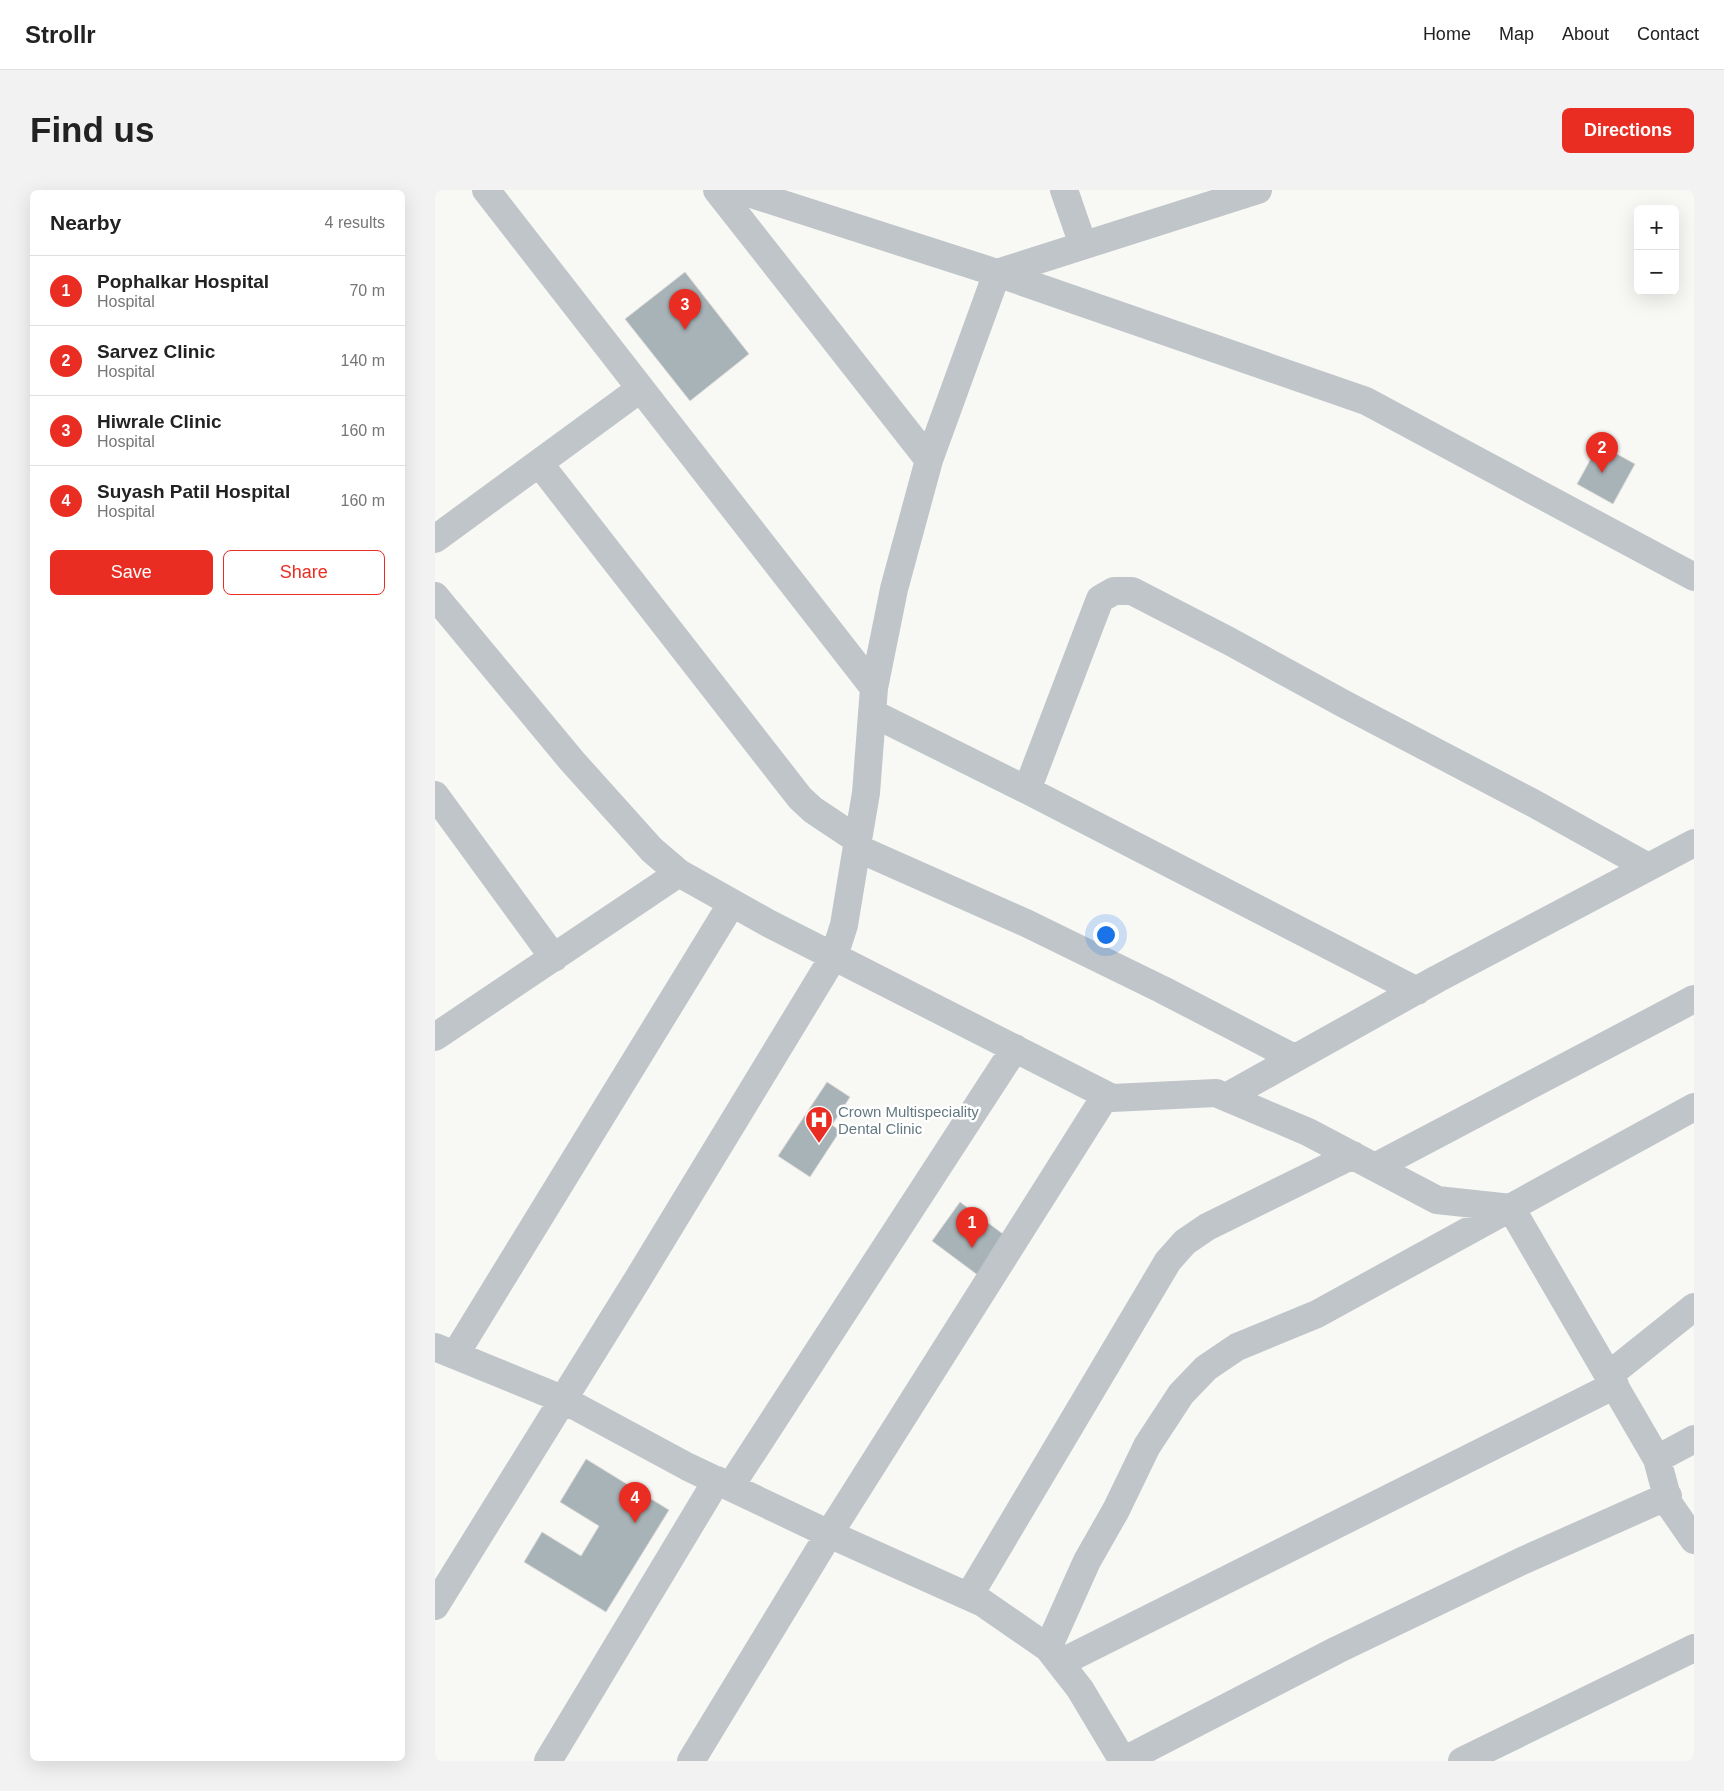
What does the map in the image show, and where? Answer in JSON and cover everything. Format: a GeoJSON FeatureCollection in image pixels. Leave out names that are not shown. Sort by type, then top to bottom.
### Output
{"type":"FeatureCollection","features":[{"type":"Feature","properties":{"kind":"street"},"geometry":{"type":"LineString","coordinates":[[486,190],[640,389],[873,700],[1027,790],[1417,991]]}},
{"type":"Feature","properties":{"kind":"street"},"geometry":{"type":"LineString","coordinates":[[717,190],[929,460]]}},
{"type":"Feature","properties":{"kind":"street"},"geometry":{"type":"LineString","coordinates":[[739,190],[997,273],[1366,401],[1694,577]]}},
{"type":"Feature","properties":{"kind":"street"},"geometry":{"type":"LineString","coordinates":[[1064,190],[1083,246]]}},
{"type":"Feature","properties":{"kind":"street"},"geometry":{"type":"LineString","coordinates":[[997,273],[1258,190]]}},
{"type":"Feature","properties":{"kind":"street"},"geometry":{"type":"LineString","coordinates":[[435,1606],[636,1282],[834,956],[844,924],[866,793],[873,700],[894,589],[929,460],[997,273]]}},
{"type":"Feature","properties":{"kind":"street"},"geometry":{"type":"LineString","coordinates":[[435,539],[640,389]]}},
{"type":"Feature","properties":{"kind":"street"},"geometry":{"type":"LineString","coordinates":[[539,463],[801,798],[813,810],[857,844],[1035,927],[1163,990],[1294,1058]]}},
{"type":"Feature","properties":{"kind":"street"},"geometry":{"type":"LineString","coordinates":[[1027,790],[1100,600],[1113,591],[1132,591],[1533,802],[1648,867]]}},
{"type":"Feature","properties":{"kind":"street"},"geometry":{"type":"LineString","coordinates":[[435,596],[572,761],[652,850],[679,873],[834,956],[1112,1098],[1216,1093],[1308,1132],[1437,1200],[1511,1208]]}},
{"type":"Feature","properties":{"kind":"street"},"geometry":{"type":"LineString","coordinates":[[435,795],[554,958]]}},
{"type":"Feature","properties":{"kind":"street"},"geometry":{"type":"LineString","coordinates":[[1226,1097],[1417,991],[1694,843]]}},
{"type":"Feature","properties":{"kind":"street"},"geometry":{"type":"LineString","coordinates":[[435,1037],[679,873]]}},
{"type":"Feature","properties":{"kind":"street"},"geometry":{"type":"LineString","coordinates":[[732,902],[443,1355],[562,1399],[723,1484],[983,1603],[1054,1656],[1080,1689],[1123,1761],[1337,1650],[1522,1561],[1668,1496]]}},
{"type":"Feature","properties":{"kind":"street"},"geometry":{"type":"LineString","coordinates":[[969,1596],[1169,1261],[1185,1242],[1207,1227],[1364,1161],[1694,999]]}},
{"type":"Feature","properties":{"kind":"street"},"geometry":{"type":"LineString","coordinates":[[549,1761],[723,1484],[1015,1048]]}},
{"type":"Feature","properties":{"kind":"street"},"geometry":{"type":"LineString","coordinates":[[691,1761],[829,1534],[1105,1095]]}},
{"type":"Feature","properties":{"kind":"street"},"geometry":{"type":"LineString","coordinates":[[1054,1656],[1087,1561],[1116,1510],[1147,1446],[1181,1394],[1206,1368],[1237,1347],[1317,1314],[1694,1107]]}},
{"type":"Feature","properties":{"kind":"street"},"geometry":{"type":"LineString","coordinates":[[1511,1208],[1657,1458],[1669,1504],[1694,1540]]}},
{"type":"Feature","properties":{"kind":"street"},"geometry":{"type":"LineString","coordinates":[[1054,1656],[1612,1380],[1694,1307]]}},
{"type":"Feature","properties":{"kind":"street"},"geometry":{"type":"LineString","coordinates":[[1657,1458],[1694,1439]]}},
{"type":"Feature","properties":{"kind":"street"},"geometry":{"type":"LineString","coordinates":[[1462,1761],[1694,1648]]}},
{"type":"Feature","properties":{"kind":"building"},"geometry":{"type":"Polygon","coordinates":[[[685,272],[749,354],[690,401],[625,319],[685,272]]]}},
{"type":"Feature","properties":{"kind":"building"},"geometry":{"type":"Polygon","coordinates":[[[1599,444],[1635,464],[1613,504],[1577,484],[1599,444]]]}},
{"type":"Feature","properties":{"kind":"building"},"geometry":{"type":"Polygon","coordinates":[[[827,1082],[850,1097],[832,1125],[840,1131],[810,1177],[778,1156],[827,1082]]]}},
{"type":"Feature","properties":{"kind":"building"},"geometry":{"type":"Polygon","coordinates":[[[960,1202],[1007,1237],[979,1276],[932,1241],[960,1202]]]}},
{"type":"Feature","properties":{"kind":"building"},"geometry":{"type":"Polygon","coordinates":[[[586,1459],[669,1510],[606,1612],[524,1562],[542,1532],[581,1556],[599,1526],[560,1502],[586,1459]]]}},
{"type":"Feature","properties":{"kind":"place","name":"Hiwrale Clinic"},"geometry":{"type":"Point","coordinates":[685,330]}},
{"type":"Feature","properties":{"kind":"place","name":"Sarvez Clinic"},"geometry":{"type":"Point","coordinates":[1602,473]}},
{"type":"Feature","properties":{"kind":"place","name":"Crown Multispeciality Dental Clinic"},"geometry":{"type":"Point","coordinates":[819,1144]}},
{"type":"Feature","properties":{"kind":"place","name":"Pophalkar Hospital"},"geometry":{"type":"Point","coordinates":[972,1248]}},
{"type":"Feature","properties":{"kind":"place","name":"Suyash Patil Hospital"},"geometry":{"type":"Point","coordinates":[635,1523]}}]}
